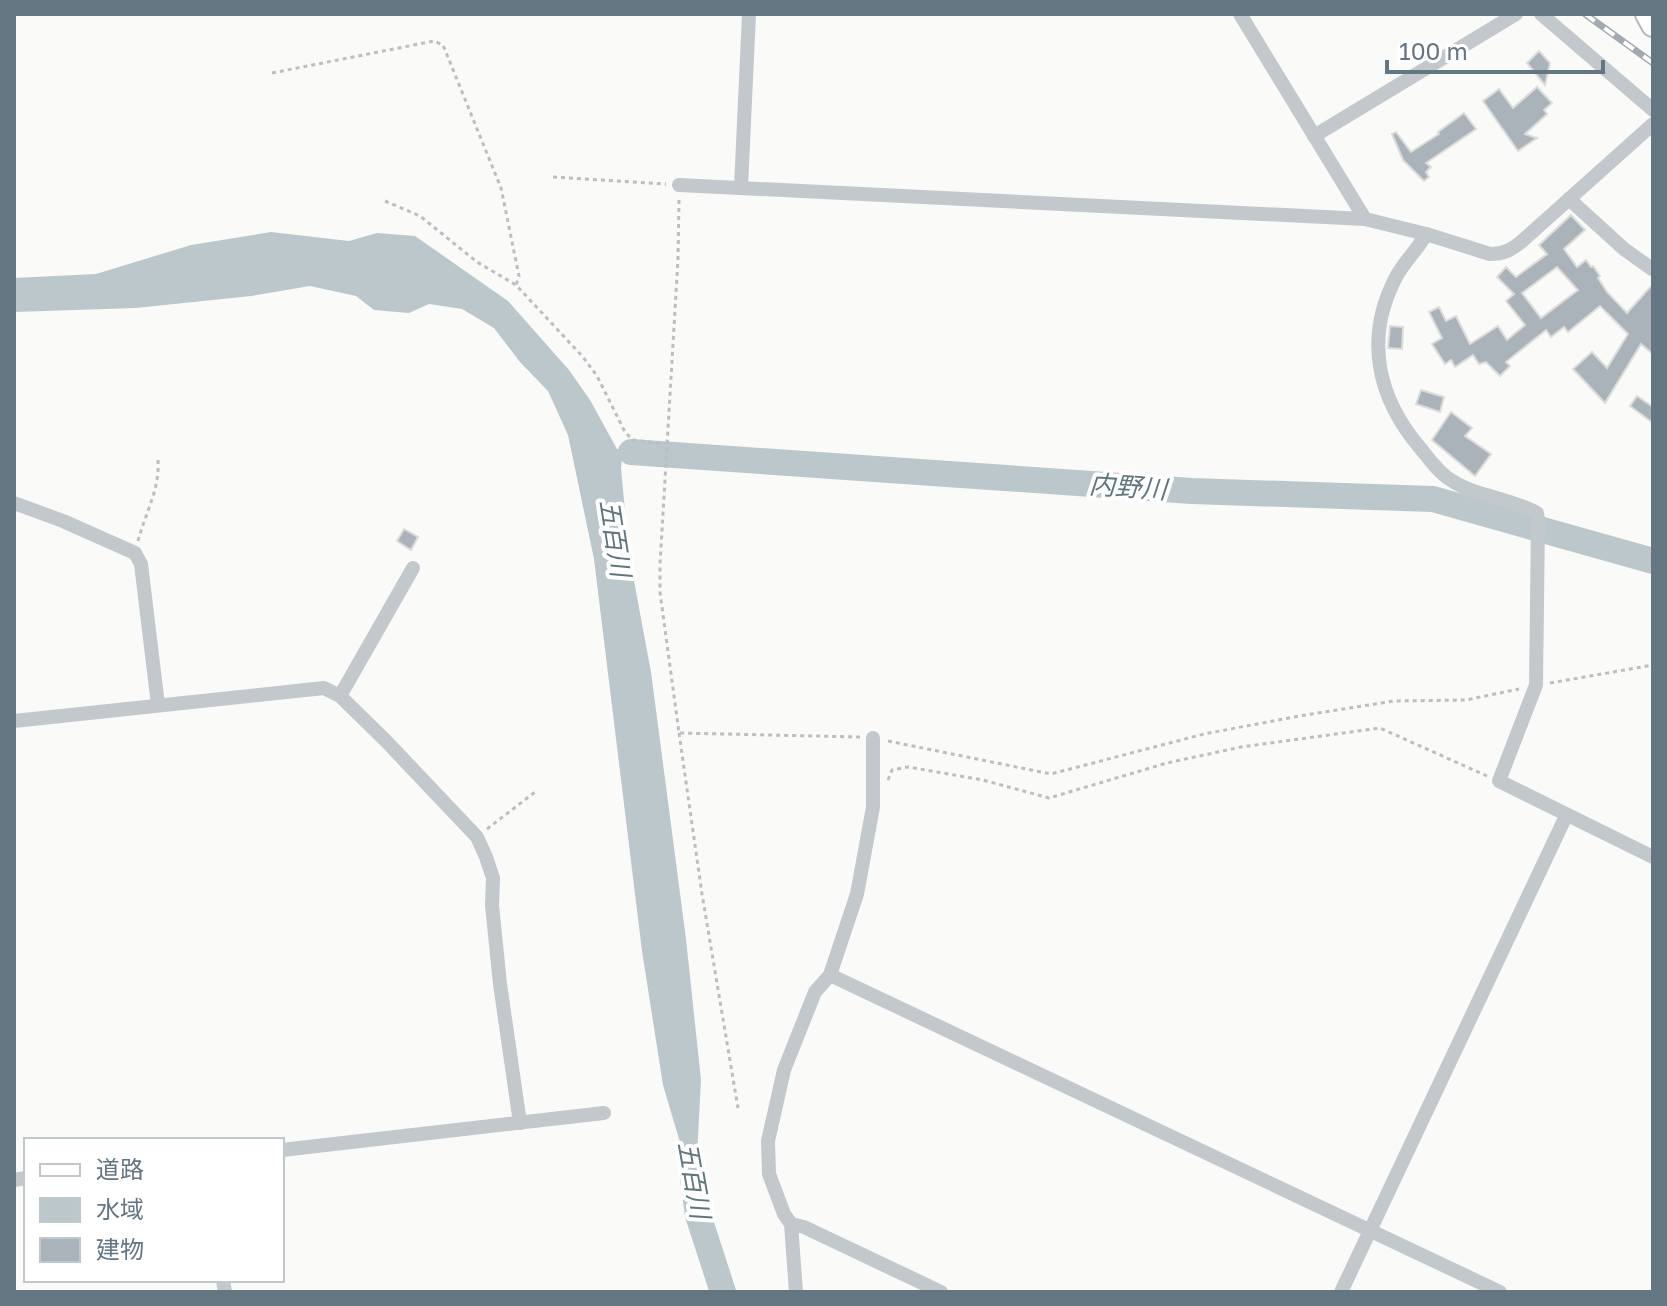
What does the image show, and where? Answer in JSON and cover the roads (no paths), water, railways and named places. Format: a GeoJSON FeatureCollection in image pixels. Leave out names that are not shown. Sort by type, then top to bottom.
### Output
{"type":"FeatureCollection","features":[{"type":"Feature","properties":{"kind":"main road"},"geometry":{"type":"LineString","coordinates":[[1647,14],[1653,25]]}},
{"type":"Feature","properties":{"kind":"street"},"geometry":{"type":"LineString","coordinates":[[741,187],[749,14]]}},
{"type":"Feature","properties":{"kind":"street"},"geometry":{"type":"LineString","coordinates":[[1240,14],[1365,219]]}},
{"type":"Feature","properties":{"kind":"street"},"geometry":{"type":"LineString","coordinates":[[1314,136],[1516,14]]}},
{"type":"Feature","properties":{"kind":"street"},"geometry":{"type":"LineString","coordinates":[[1541,14],[1653,110]]}},
{"type":"Feature","properties":{"kind":"street"},"geometry":{"type":"LineString","coordinates":[[679,185],[1365,219],[1499,254],[1521,242],[1653,124]]}},
{"type":"Feature","properties":{"kind":"street"},"geometry":{"type":"LineString","coordinates":[[1569,199],[1624,249],[1652,269]]}},
{"type":"Feature","properties":{"kind":"street"},"geometry":{"type":"LineString","coordinates":[[1426,234],[1395,279],[1377,339],[1386,392],[1408,434],[1449,479],[1461,486],[1521,504],[1537,513],[1536,685],[1499,781],[1653,857]]}},
{"type":"Feature","properties":{"kind":"street"},"geometry":{"type":"LineString","coordinates":[[14,503],[135,553],[141,564],[158,705]]}},
{"type":"Feature","properties":{"kind":"street"},"geometry":{"type":"LineString","coordinates":[[340,696],[413,568]]}},
{"type":"Feature","properties":{"kind":"street"},"geometry":{"type":"LineString","coordinates":[[14,721],[324,688],[340,696],[477,837],[493,878],[492,905],[500,984],[520,1123]]}},
{"type":"Feature","properties":{"kind":"street"},"geometry":{"type":"LineString","coordinates":[[796,1292],[791,1224],[773,1189],[767,1155],[768,1141],[775,1102],[790,1056],[815,992],[830,975],[857,894],[873,807],[873,738]]}},
{"type":"Feature","properties":{"kind":"street"},"geometry":{"type":"LineString","coordinates":[[1341,1292],[1566,816]]}},
{"type":"Feature","properties":{"kind":"street"},"geometry":{"type":"LineString","coordinates":[[830,975],[1500,1292]]}},
{"type":"Feature","properties":{"kind":"street"},"geometry":{"type":"LineString","coordinates":[[284,1150],[604,1113]]}},
{"type":"Feature","properties":{"kind":"street"},"geometry":{"type":"LineString","coordinates":[[791,1224],[804,1227],[941,1292]]}},
{"type":"Feature","properties":{"kind":"water"},"geometry":{"type":"Polygon","coordinates":[[[271,232],[349,241],[377,233],[415,236],[508,301],[569,370],[617,449],[664,453],[664,457],[622,457],[621,468],[629,554],[651,672],[686,939],[701,1080],[695,1193],[663,1085],[642,951],[594,559],[568,435],[548,391],[494,328],[462,309],[429,304],[409,313],[374,310],[356,296],[310,286],[251,296],[136,308],[14,312],[14,278],[96,274],[191,245],[271,232]]]}},
{"type":"Feature","properties":{"kind":"waterway","name":"内野川"},"geometry":{"type":"LineString","coordinates":[[631,452],[1192,491],[1433,499],[1653,561]]}},
{"type":"Feature","properties":{"kind":"waterway","name":"五百川"},"geometry":{"type":"LineString","coordinates":[[690,1156],[698,1215],[723,1292]]}},
{"type":"Feature","properties":{"kind":"railway"},"geometry":{"type":"LineString","coordinates":[[1585,14],[1653,63]]}}]}
